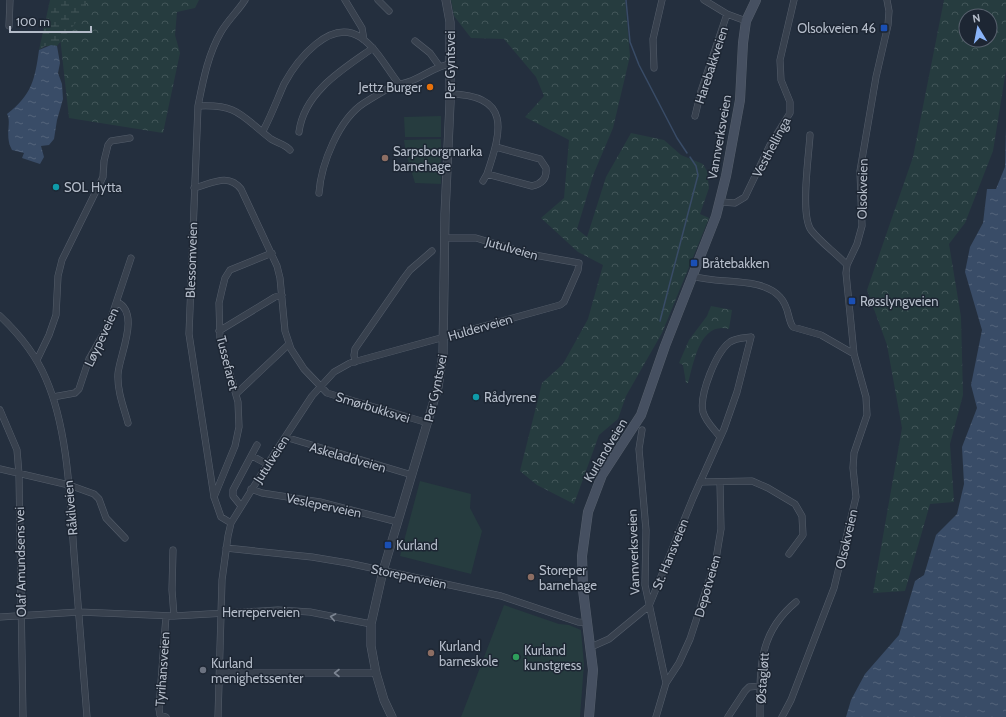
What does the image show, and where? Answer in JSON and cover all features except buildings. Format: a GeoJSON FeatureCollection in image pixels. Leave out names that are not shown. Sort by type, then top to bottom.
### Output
{"type":"FeatureCollection","features":[{"type":"Feature","properties":{"kind":"main road","name":"Vannverksveien"},"geometry":{"type":"LineString","coordinates":[[694,276],[721,202],[740,100],[743,42],[746,21],[756,0]]}},
{"type":"Feature","properties":{"kind":"main road","name":"Kurlandveien"},"geometry":{"type":"LineString","coordinates":[[589,717],[593,679],[591,647],[582,579],[582,556],[588,512],[602,475],[641,415],[665,346],[694,276]]}},
{"type":"Feature","properties":{"kind":"street"},"geometry":{"type":"LineString","coordinates":[[9,26],[10,0]]}},
{"type":"Feature","properties":{"kind":"street","name":"Blessomveien"},"geometry":{"type":"LineString","coordinates":[[231,523],[221,517],[214,497],[189,334],[198,106],[204,76],[217,39],[222,29],[245,0]]}},
{"type":"Feature","properties":{"kind":"street"},"geometry":{"type":"LineString","coordinates":[[345,0],[362,28],[364,40]]}},
{"type":"Feature","properties":{"kind":"street"},"geometry":{"type":"LineString","coordinates":[[378,0],[389,11]]}},
{"type":"Feature","properties":{"kind":"street","name":"Per Gyntsvei"},"geometry":{"type":"LineString","coordinates":[[392,717],[384,700],[376,673],[371,646],[371,624],[383,571],[428,423],[442,365],[444,338],[445,238],[450,94],[450,22],[446,0]]}},
{"type":"Feature","properties":{"kind":"street"},"geometry":{"type":"LineString","coordinates":[[654,68],[653,39],[662,0]]}},
{"type":"Feature","properties":{"kind":"street"},"geometry":{"type":"LineString","coordinates":[[704,0],[727,14],[746,21]]}},
{"type":"Feature","properties":{"kind":"street","name":"Vesthellinga"},"geometry":{"type":"LineString","coordinates":[[721,202],[735,203],[745,197],[767,149],[790,113],[790,102],[782,80],[780,60],[794,0]]}},
{"type":"Feature","properties":{"kind":"street","name":"Olsokveien"},"geometry":{"type":"LineString","coordinates":[[782,717],[789,706],[834,588],[856,493],[853,458],[865,423],[867,409],[866,396],[854,354],[847,265],[857,244],[862,226],[860,171],[875,84],[888,25],[889,11],[887,0]]}},
{"type":"Feature","properties":{"kind":"street","name":"Harebakkveien"},"geometry":{"type":"LineString","coordinates":[[695,116],[701,91],[727,14]]}},
{"type":"Feature","properties":{"kind":"street"},"geometry":{"type":"LineString","coordinates":[[263,131],[285,84],[303,59],[328,35],[338,31],[349,32],[364,40],[373,48],[399,84]]}},
{"type":"Feature","properties":{"kind":"street"},"geometry":{"type":"LineString","coordinates":[[415,41],[430,53],[440,67]]}},
{"type":"Feature","properties":{"kind":"street"},"geometry":{"type":"LineString","coordinates":[[299,132],[305,114],[323,86],[336,74],[373,48]]}},
{"type":"Feature","properties":{"kind":"street"},"geometry":{"type":"LineString","coordinates":[[319,193],[320,180],[326,159],[349,117],[364,103],[399,84],[408,83],[440,67],[450,64]]}},
{"type":"Feature","properties":{"kind":"street"},"geometry":{"type":"LineString","coordinates":[[450,94],[460,94],[481,100],[494,109],[498,117],[496,147],[487,174],[483,181]]}},
{"type":"Feature","properties":{"kind":"street"},"geometry":{"type":"LineString","coordinates":[[198,106],[227,106],[245,117],[290,150]]}},
{"type":"Feature","properties":{"kind":"street"},"geometry":{"type":"LineString","coordinates":[[810,135],[807,180],[808,224],[816,236],[847,265]]}},
{"type":"Feature","properties":{"kind":"street"},"geometry":{"type":"LineString","coordinates":[[37,360],[49,335],[56,315],[58,276],[62,260],[103,177],[108,145],[111,141],[130,138]]}},
{"type":"Feature","properties":{"kind":"street"},"geometry":{"type":"LineString","coordinates":[[487,174],[532,186],[542,182],[546,176],[546,165],[540,158],[496,147]]}},
{"type":"Feature","properties":{"kind":"street","name":"Smørbukksvei"},"geometry":{"type":"LineString","coordinates":[[194,188],[223,180],[230,180],[242,189],[272,253],[280,278],[284,324],[289,344],[300,364],[327,393],[428,423]]}},
{"type":"Feature","properties":{"kind":"street","name":"Jutulveien"},"geometry":{"type":"LineString","coordinates":[[445,238],[476,238],[529,254],[579,263]]}},
{"type":"Feature","properties":{"kind":"street"},"geometry":{"type":"LineString","coordinates":[[355,362],[355,349],[404,278],[410,270],[432,251]]}},
{"type":"Feature","properties":{"kind":"street","name":"Tussefaret"},"geometry":{"type":"LineString","coordinates":[[214,497],[238,438],[239,416],[236,394],[219,331],[219,303],[225,278],[228,272],[272,253]]}},
{"type":"Feature","properties":{"kind":"street","name":"Løypeveien"},"geometry":{"type":"LineString","coordinates":[[53,397],[78,391],[89,358],[106,330],[117,302],[131,258]]}},
{"type":"Feature","properties":{"kind":"street","name":"Hulderveien"},"geometry":{"type":"LineString","coordinates":[[355,362],[560,305],[566,296],[578,270],[579,263]]}},
{"type":"Feature","properties":{"kind":"street"},"geometry":{"type":"LineString","coordinates":[[694,276],[706,279],[758,285],[769,289],[779,296],[787,306],[793,327],[821,335],[854,354]]}},
{"type":"Feature","properties":{"kind":"street"},"geometry":{"type":"LineString","coordinates":[[219,331],[275,297],[282,295]]}},
{"type":"Feature","properties":{"kind":"street"},"geometry":{"type":"LineString","coordinates":[[117,302],[124,307],[127,314],[127,334],[118,374],[120,390],[128,423]]}},
{"type":"Feature","properties":{"kind":"street","name":"Råkilveien"},"geometry":{"type":"LineString","coordinates":[[0,316],[16,332],[37,360],[53,397],[69,485],[87,717]]}},
{"type":"Feature","properties":{"kind":"street","name":"St. Hansveien"},"geometry":{"type":"LineString","coordinates":[[591,647],[609,639],[649,606],[720,437],[737,392],[751,337],[735,340],[721,351],[714,365],[704,398],[704,415],[720,437]]}},
{"type":"Feature","properties":{"kind":"street"},"geometry":{"type":"LineString","coordinates":[[236,394],[289,344]]}},
{"type":"Feature","properties":{"kind":"street","name":"Jutulveien"},"geometry":{"type":"LineString","coordinates":[[218,717],[222,580],[231,523],[304,407],[338,369],[355,362]]}},
{"type":"Feature","properties":{"kind":"street","name":"Olaf Amundsens vei"},"geometry":{"type":"LineString","coordinates":[[0,410],[17,450],[19,474],[24,717]]}},
{"type":"Feature","properties":{"kind":"street","name":"Vannverksveien"},"geometry":{"type":"LineString","coordinates":[[642,430],[640,448],[646,530],[644,573],[649,606],[666,683],[656,717]]}},
{"type":"Feature","properties":{"kind":"street","name":"Askeladdveien"},"geometry":{"type":"LineString","coordinates":[[285,437],[412,475]]}},
{"type":"Feature","properties":{"kind":"street"},"geometry":{"type":"LineString","coordinates":[[241,506],[234,498],[233,490],[257,445]]}},
{"type":"Feature","properties":{"kind":"street"},"geometry":{"type":"LineString","coordinates":[[252,456],[267,464]]}},
{"type":"Feature","properties":{"kind":"street"},"geometry":{"type":"LineString","coordinates":[[0,470],[69,485],[89,491],[97,496],[106,518],[125,538]]}},
{"type":"Feature","properties":{"kind":"street"},"geometry":{"type":"LineString","coordinates":[[700,482],[747,480],[758,483],[798,507],[802,516],[803,535],[789,554]]}},
{"type":"Feature","properties":{"kind":"street","name":"Depotveien"},"geometry":{"type":"LineString","coordinates":[[666,683],[679,663],[690,639],[716,559],[721,529],[720,482]]}},
{"type":"Feature","properties":{"kind":"street","name":"Vesleperveien"},"geometry":{"type":"LineString","coordinates":[[251,489],[262,493],[320,502],[398,522]]}},
{"type":"Feature","properties":{"kind":"street","name":"Storeperveien"},"geometry":{"type":"LineString","coordinates":[[226,548],[312,557],[383,571],[501,596],[578,622],[588,623]]}},
{"type":"Feature","properties":{"kind":"street"},"geometry":{"type":"LineString","coordinates":[[173,550],[172,590],[174,616]]}},
{"type":"Feature","properties":{"kind":"street","name":"Østagløtt"},"geometry":{"type":"LineString","coordinates":[[760,717],[761,662],[768,638],[774,625],[796,602]]}},
{"type":"Feature","properties":{"kind":"street","name":"Herreperveien"},"geometry":{"type":"LineString","coordinates":[[0,617],[79,612],[174,616],[220,612],[292,610],[371,624]]}},
{"type":"Feature","properties":{"kind":"street","name":"Tyrihansveien"},"geometry":{"type":"LineString","coordinates":[[166,616],[159,709],[160,715],[166,717]]}},
{"type":"Feature","properties":{"kind":"street"},"geometry":{"type":"LineString","coordinates":[[220,673],[376,673]]}},
{"type":"Feature","properties":{"kind":"street"},"geometry":{"type":"LineString","coordinates":[[728,717],[745,691],[750,687],[760,686]]}},
{"type":"Feature","properties":{"kind":"green space"},"geometry":{"type":"Polygon","coordinates":[[[50,0],[86,0],[86,10],[57,46],[45,46],[39,50],[50,0]]]}},
{"type":"Feature","properties":{"kind":"green space"},"geometry":{"type":"Polygon","coordinates":[[[84,0],[199,0],[195,8],[177,12],[175,35],[180,53],[163,133],[69,118],[60,37],[84,0]]]}},
{"type":"Feature","properties":{"kind":"green space"},"geometry":{"type":"Polygon","coordinates":[[[451,0],[625,0],[630,56],[613,128],[594,173],[577,229],[587,237],[606,177],[631,133],[664,140],[681,155],[703,164],[707,171],[709,188],[700,214],[709,218],[662,333],[626,396],[618,419],[599,435],[574,504],[537,485],[520,471],[542,383],[563,364],[588,319],[603,265],[578,252],[541,218],[564,198],[569,140],[525,117],[544,96],[536,77],[504,39],[471,38],[454,16],[451,0]]]}},
{"type":"Feature","properties":{"kind":"green space"},"geometry":{"type":"Polygon","coordinates":[[[944,0],[1006,0],[1006,70],[993,151],[965,223],[949,244],[961,317],[963,395],[950,444],[954,502],[930,504],[905,591],[873,593],[902,428],[887,345],[867,290],[913,157],[944,0]]]}},
{"type":"Feature","properties":{"kind":"green space"},"geometry":{"type":"Polygon","coordinates":[[[441,116],[441,137],[405,137],[404,117],[441,116]]]}},
{"type":"Feature","properties":{"kind":"green space"},"geometry":{"type":"Polygon","coordinates":[[[441,139],[441,184],[415,183],[406,154],[404,140],[441,139]]]}},
{"type":"Feature","properties":{"kind":"green space"},"geometry":{"type":"Polygon","coordinates":[[[711,306],[732,310],[729,329],[719,328],[711,331],[705,337],[696,355],[688,383],[686,383],[683,365],[679,363],[689,340],[707,316],[711,306]]]}},
{"type":"Feature","properties":{"kind":"green space"},"geometry":{"type":"Polygon","coordinates":[[[420,481],[471,494],[470,508],[482,531],[471,574],[400,556],[420,481]]]}},
{"type":"Feature","properties":{"kind":"green space"},"geometry":{"type":"Polygon","coordinates":[[[504,605],[581,630],[584,664],[580,717],[461,717],[504,605]]]}},
{"type":"Feature","properties":{"kind":"water"},"geometry":{"type":"Polygon","coordinates":[[[51,45],[57,46],[60,63],[58,73],[62,84],[63,99],[57,120],[54,139],[49,145],[41,146],[44,157],[40,164],[22,158],[24,153],[12,150],[8,135],[9,121],[7,114],[22,100],[31,86],[36,70],[39,50],[51,45]]]}},
{"type":"Feature","properties":{"kind":"water"},"geometry":{"type":"Polygon","coordinates":[[[1006,127],[1006,717],[846,717],[851,700],[865,674],[899,635],[915,581],[924,575],[936,535],[957,514],[964,484],[962,447],[977,408],[971,385],[982,330],[965,272],[970,247],[983,223],[987,189],[996,189],[1005,167],[1006,127]]]}},
{"type":"Feature","properties":{"kind":"waterway"},"geometry":{"type":"LineString","coordinates":[[626,0],[630,42],[639,65],[677,138],[687,153]]}},
{"type":"Feature","properties":{"kind":"waterway"},"geometry":{"type":"LineString","coordinates":[[660,321],[698,175],[696,166],[690,157]]}},
{"type":"Feature","properties":{"kind":"place","name":"Olsokveien 46"},"geometry":{"type":"Point","coordinates":[884,28]}},
{"type":"Feature","properties":{"kind":"place","name":"Jettz Burger"},"geometry":{"type":"Point","coordinates":[430,87]}},
{"type":"Feature","properties":{"kind":"place","name":"Sarpsborgmarka barnehage"},"geometry":{"type":"Point","coordinates":[385,158]}},
{"type":"Feature","properties":{"kind":"place","name":"SOL Hytta"},"geometry":{"type":"Point","coordinates":[56,187]}},
{"type":"Feature","properties":{"kind":"place","name":"Bråtebakken"},"geometry":{"type":"Point","coordinates":[694,263]}},
{"type":"Feature","properties":{"kind":"place","name":"Røsslyngveien"},"geometry":{"type":"Point","coordinates":[852,301]}},
{"type":"Feature","properties":{"kind":"place","name":"Rådyrene"},"geometry":{"type":"Point","coordinates":[476,397]}},
{"type":"Feature","properties":{"kind":"place","name":"Kurland"},"geometry":{"type":"Point","coordinates":[388,545]}},
{"type":"Feature","properties":{"kind":"place","name":"Storeper barnehage"},"geometry":{"type":"Point","coordinates":[531,577]}},
{"type":"Feature","properties":{"kind":"place","name":"Kurland barneskole"},"geometry":{"type":"Point","coordinates":[431,653]}},
{"type":"Feature","properties":{"kind":"place","name":"Kurland kunstgress"},"geometry":{"type":"Point","coordinates":[516,657]}},
{"type":"Feature","properties":{"kind":"place","name":"Kurland menighetssenter"},"geometry":{"type":"Point","coordinates":[203,670]}}]}
